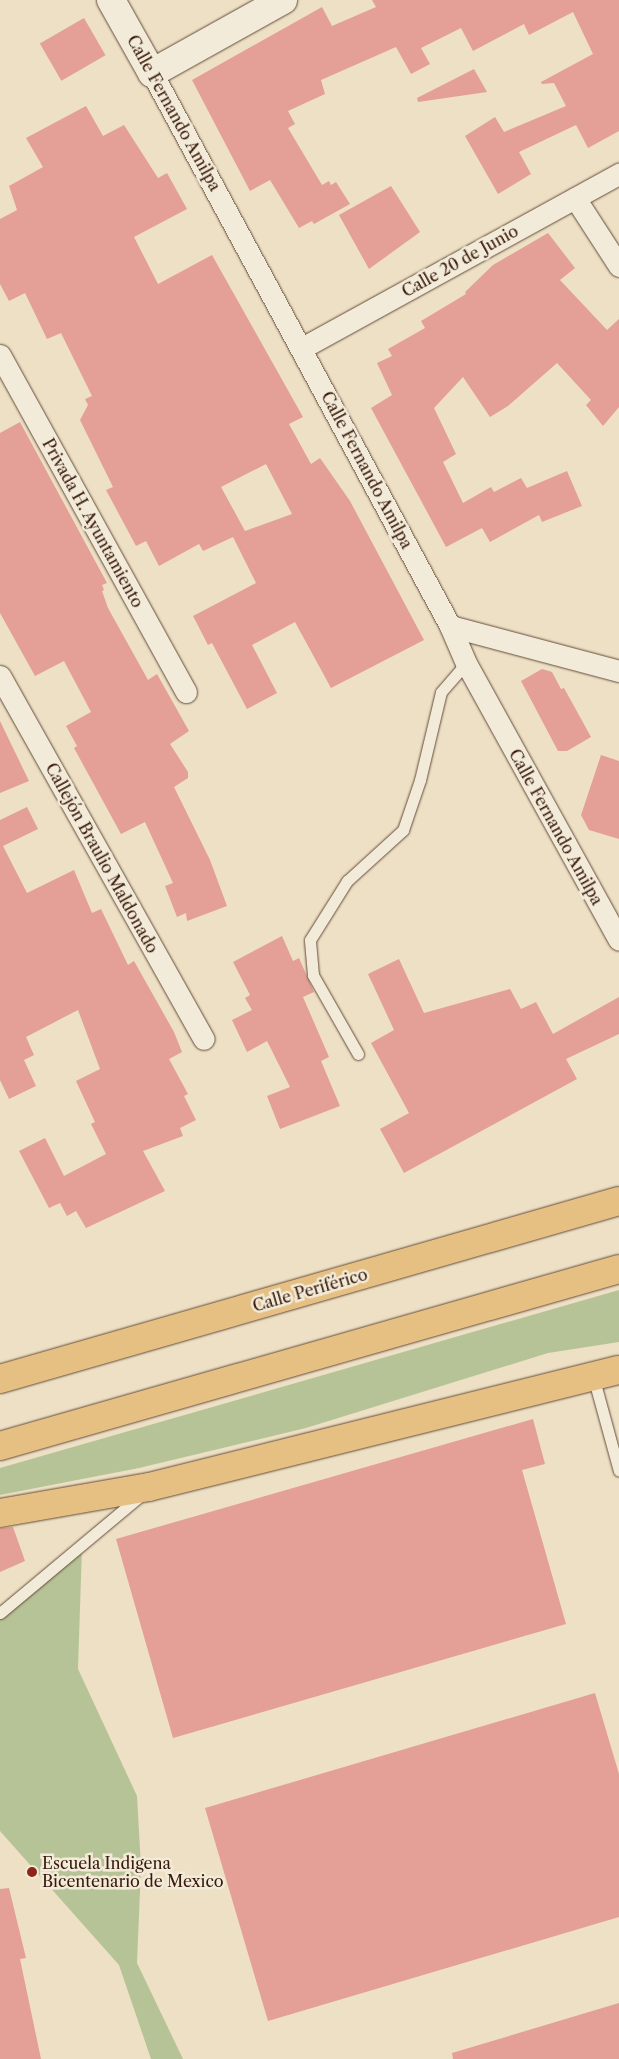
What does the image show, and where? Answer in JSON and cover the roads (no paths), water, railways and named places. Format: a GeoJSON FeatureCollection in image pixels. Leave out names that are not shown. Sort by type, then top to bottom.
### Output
{"type":"FeatureCollection","features":[{"type":"Feature","properties":{"kind":"highway","name":"Calle Periférico"},"geometry":{"type":"LineString","coordinates":[[0,1380],[619,1201]]}},
{"type":"Feature","properties":{"kind":"highway"},"geometry":{"type":"LineString","coordinates":[[0,1446],[619,1270]]}},
{"type":"Feature","properties":{"kind":"highway"},"geometry":{"type":"LineString","coordinates":[[0,1513],[149,1487],[619,1370]]}},
{"type":"Feature","properties":{"kind":"street","name":"Calle Fernando Amilpa"},"geometry":{"type":"LineString","coordinates":[[111,0],[302,348],[450,626],[466,663],[619,940]]}},
{"type":"Feature","properties":{"kind":"street"},"geometry":{"type":"LineString","coordinates":[[152,73],[283,0]]}},
{"type":"Feature","properties":{"kind":"street","name":"Calle 20 de Junio"},"geometry":{"type":"LineString","coordinates":[[302,348],[619,174]]}},
{"type":"Feature","properties":{"kind":"street"},"geometry":{"type":"LineString","coordinates":[[575,198],[619,266]]}},
{"type":"Feature","properties":{"kind":"street","name":"Privada H. Ayuntamiento"},"geometry":{"type":"LineString","coordinates":[[0,355],[186,692]]}},
{"type":"Feature","properties":{"kind":"street"},"geometry":{"type":"LineString","coordinates":[[450,626],[619,671]]}},
{"type":"Feature","properties":{"kind":"street","name":"Callejón Braulio Maldonado"},"geometry":{"type":"LineString","coordinates":[[0,676],[204,1039]]}},
{"type":"Feature","properties":{"kind":"lane"},"geometry":{"type":"LineString","coordinates":[[358,1054],[313,975],[310,940],[347,881],[403,830],[420,780],[442,692],[466,663]]}},
{"type":"Feature","properties":{"kind":"lane"},"geometry":{"type":"LineString","coordinates":[[593,1376],[619,1471]]}},
{"type":"Feature","properties":{"kind":"lane"},"geometry":{"type":"LineString","coordinates":[[0,1613],[149,1487]]}},
{"type":"Feature","properties":{"kind":"place","name":"Escuela Indigena Bicentenario de Mexico"},"geometry":{"type":"Point","coordinates":[32,1872]}}]}
